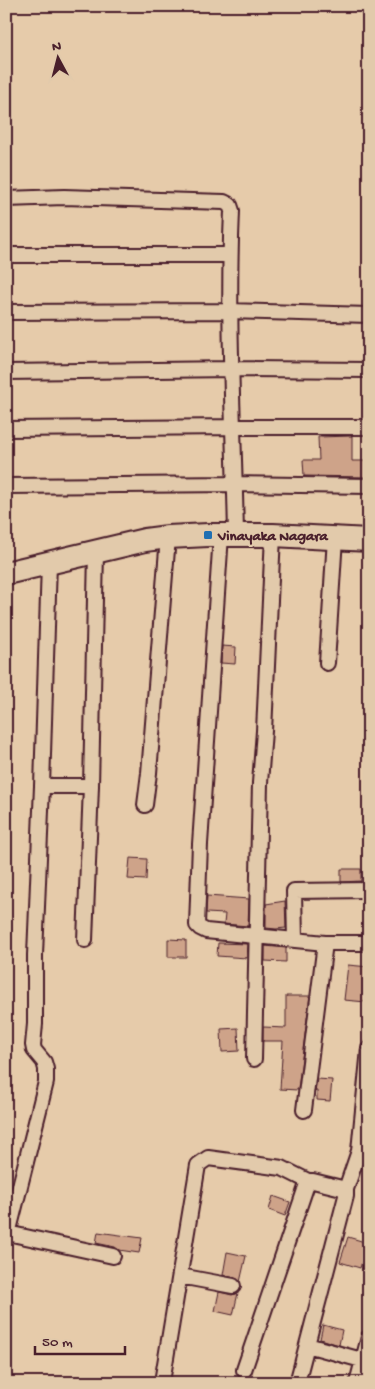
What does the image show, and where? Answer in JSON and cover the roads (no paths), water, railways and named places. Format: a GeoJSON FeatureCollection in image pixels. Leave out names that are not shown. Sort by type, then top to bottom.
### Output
{"type":"FeatureCollection","features":[{"type":"Feature","properties":{"kind":"main road"},"geometry":{"type":"LineString","coordinates":[[6,573],[145,540],[168,537],[273,535],[369,540]]}},
{"type":"Feature","properties":{"kind":"street"},"geometry":{"type":"LineString","coordinates":[[6,199],[64,197],[224,202],[230,206],[232,211],[230,255],[231,369],[235,484],[202,824],[197,925],[206,932],[325,943],[369,943]]}},
{"type":"Feature","properties":{"kind":"street"},"geometry":{"type":"LineString","coordinates":[[6,255],[230,255]]}},
{"type":"Feature","properties":{"kind":"street"},"geometry":{"type":"LineString","coordinates":[[6,312],[230,311],[369,315]]}},
{"type":"Feature","properties":{"kind":"street"},"geometry":{"type":"LineString","coordinates":[[6,372],[231,369],[369,370]]}},
{"type":"Feature","properties":{"kind":"street"},"geometry":{"type":"LineString","coordinates":[[6,428],[369,428]]}},
{"type":"Feature","properties":{"kind":"street"},"geometry":{"type":"LineString","coordinates":[[6,486],[235,484],[369,486]]}},
{"type":"Feature","properties":{"kind":"street"},"geometry":{"type":"LineString","coordinates":[[254,1059],[260,783],[273,535]]}},
{"type":"Feature","properties":{"kind":"street"},"geometry":{"type":"LineString","coordinates":[[144,805],[150,773],[168,537]]}},
{"type":"Feature","properties":{"kind":"street"},"geometry":{"type":"LineString","coordinates":[[327,663],[335,538]]}},
{"type":"Feature","properties":{"kind":"street"},"geometry":{"type":"LineString","coordinates":[[85,940],[91,786],[96,552]]}},
{"type":"Feature","properties":{"kind":"street"},"geometry":{"type":"LineString","coordinates":[[49,563],[33,1045],[34,1050],[44,1062],[46,1082],[9,1230],[12,1234],[113,1256]]}},
{"type":"Feature","properties":{"kind":"street"},"geometry":{"type":"LineString","coordinates":[[42,786],[91,786]]}},
{"type":"Feature","properties":{"kind":"street"},"geometry":{"type":"LineString","coordinates":[[295,940],[294,892],[369,890]]}},
{"type":"Feature","properties":{"kind":"street"},"geometry":{"type":"LineString","coordinates":[[304,1110],[325,943]]}},
{"type":"Feature","properties":{"kind":"street"},"geometry":{"type":"LineString","coordinates":[[297,1383],[346,1196],[346,1188],[359,1151],[369,1049]]}},
{"type":"Feature","properties":{"kind":"street"},"geometry":{"type":"LineString","coordinates":[[162,1382],[198,1166],[208,1158],[282,1168],[308,1181],[346,1188]]}},
{"type":"Feature","properties":{"kind":"street"},"geometry":{"type":"LineString","coordinates":[[244,1370],[308,1181]]}},
{"type":"Feature","properties":{"kind":"street"},"geometry":{"type":"LineString","coordinates":[[180,1276],[233,1286]]}},
{"type":"Feature","properties":{"kind":"street"},"geometry":{"type":"LineString","coordinates":[[357,1383],[366,1362],[369,1337]]}},
{"type":"Feature","properties":{"kind":"street"},"geometry":{"type":"LineString","coordinates":[[307,1345],[366,1362]]}},
{"type":"Feature","properties":{"kind":"place","name":"Vinayaka Nagara"},"geometry":{"type":"Point","coordinates":[208,535]}}]}
